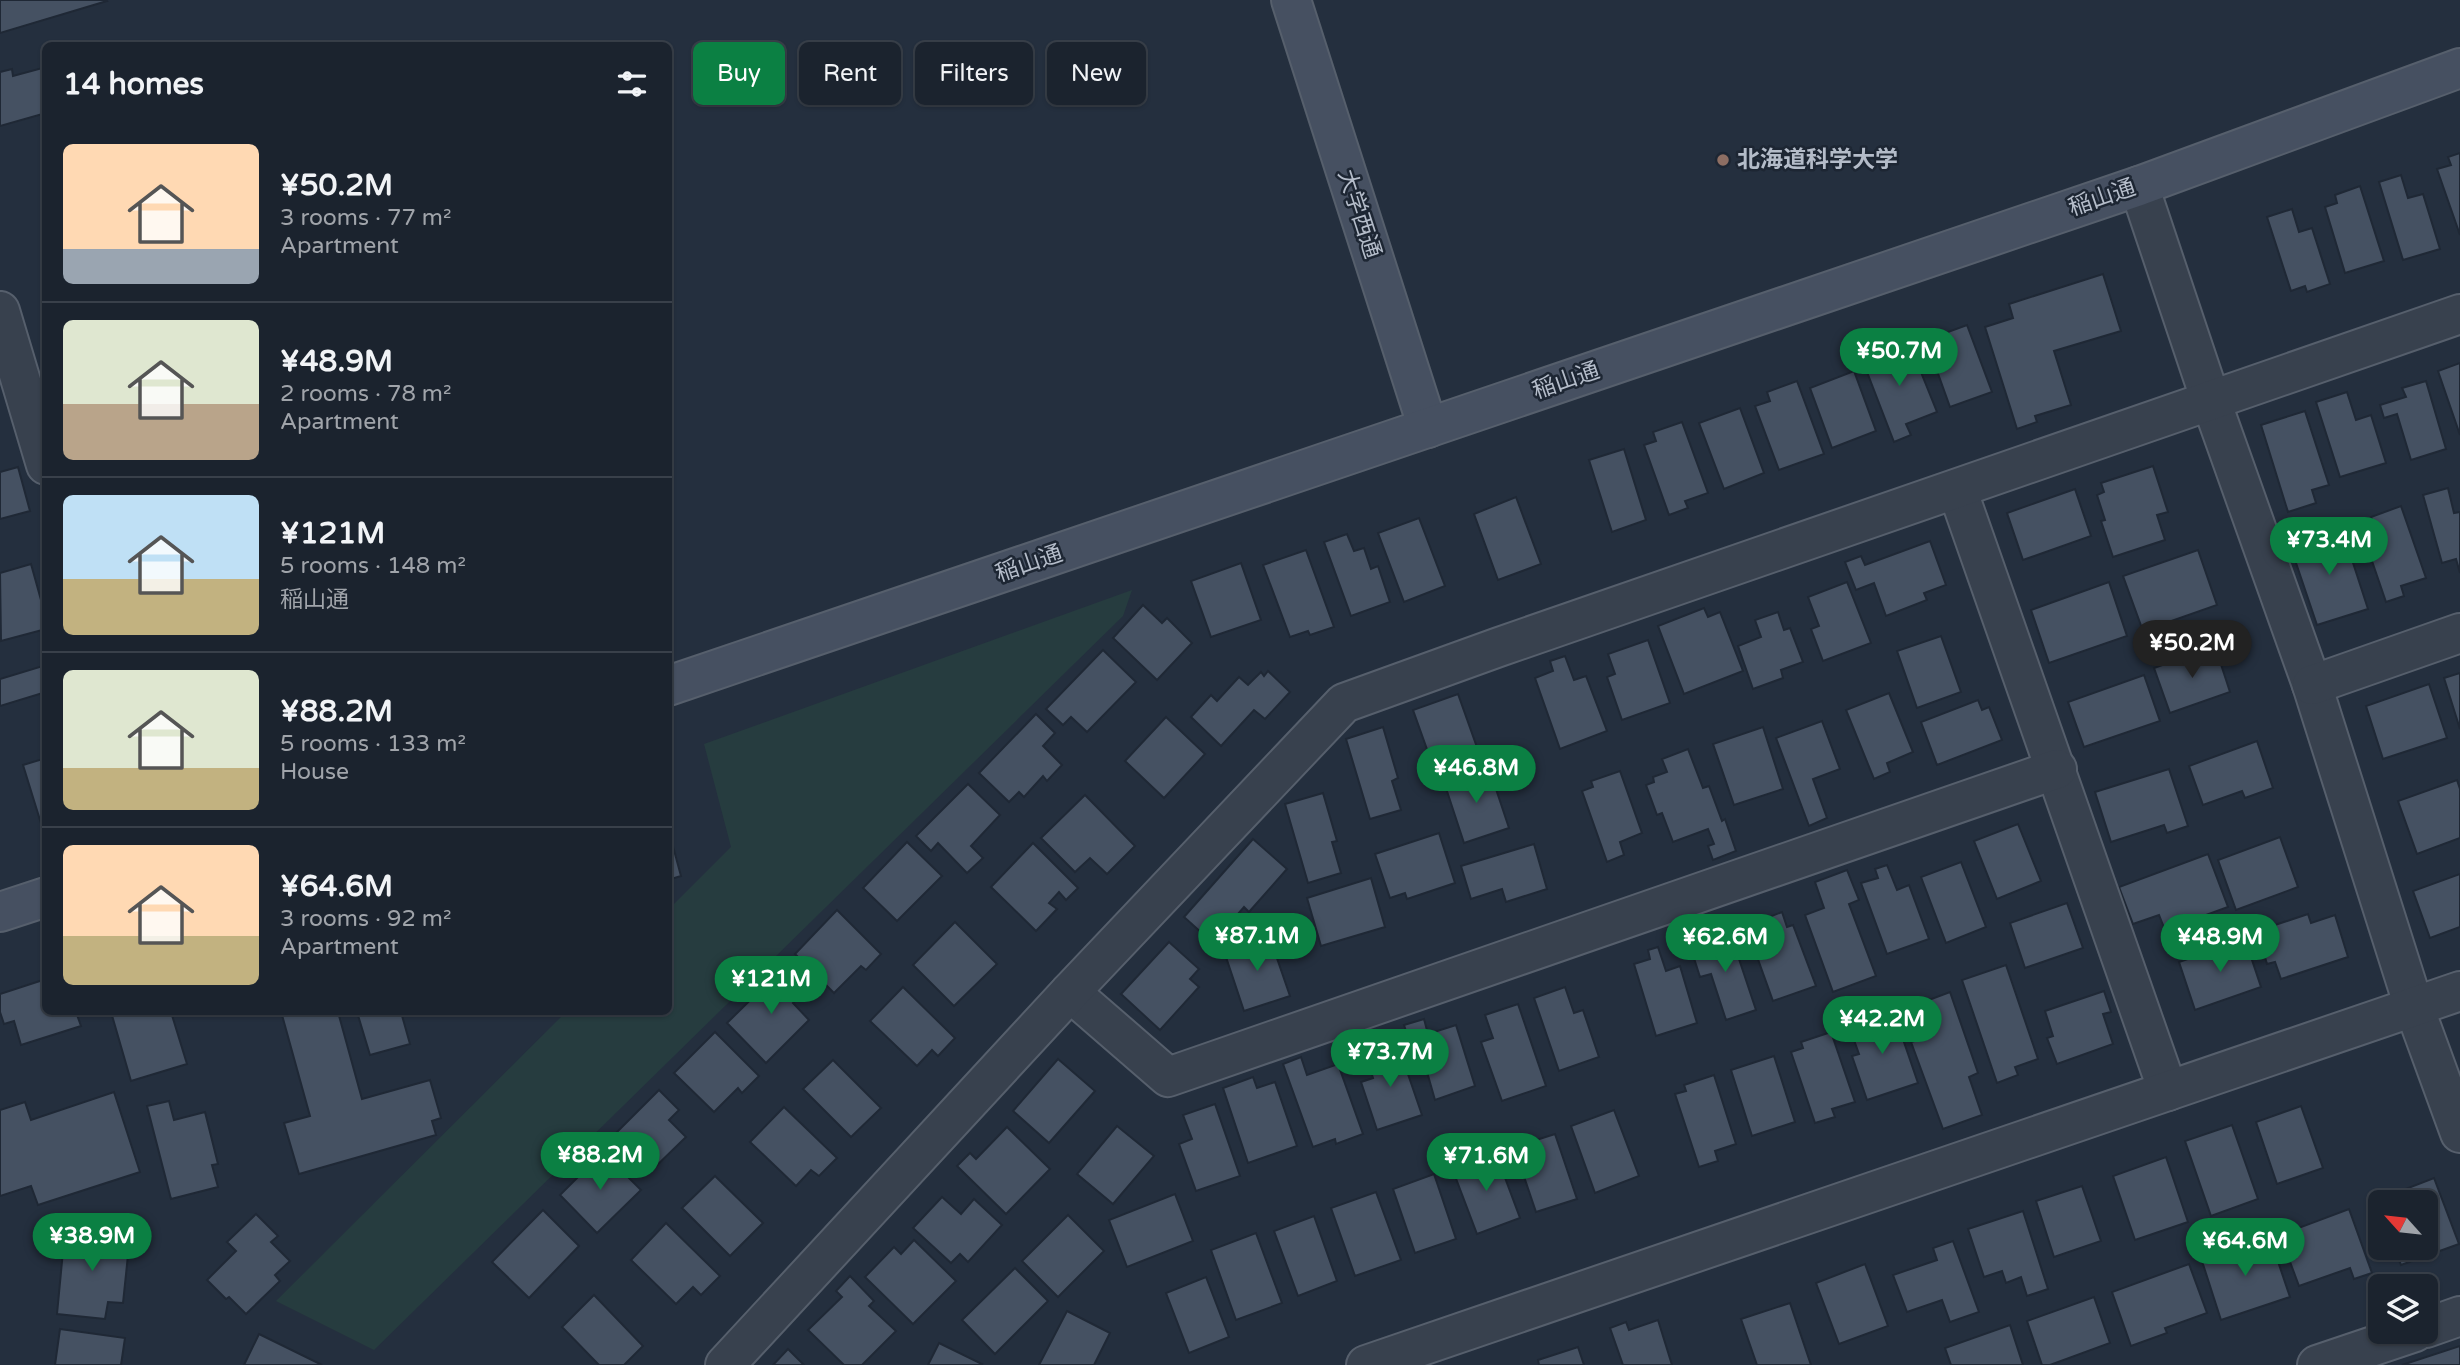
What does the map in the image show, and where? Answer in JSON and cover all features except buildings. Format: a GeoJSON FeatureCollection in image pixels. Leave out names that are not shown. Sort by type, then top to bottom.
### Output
{"type":"FeatureCollection","features":[{"type":"Feature","properties":{"kind":"street","name":"大学西通"},"geometry":{"type":"LineString","coordinates":[[1290,0],[1428,428]]}},
{"type":"Feature","properties":{"kind":"street","name":"稲山通"},"geometry":{"type":"LineString","coordinates":[[672,685],[2139,186],[2460,68]]}},
{"type":"Feature","properties":{"kind":"street"},"geometry":{"type":"LineString","coordinates":[[2139,186],[2211,401],[2312,685],[2414,1007],[2460,1133]]}},
{"type":"Feature","properties":{"kind":"street"},"geometry":{"type":"LineString","coordinates":[[0,311],[42,451]]}},
{"type":"Feature","properties":{"kind":"street"},"geometry":{"type":"LineString","coordinates":[[725,1365],[1070,992],[1344,704],[1499,647],[2460,314]]}},
{"type":"Feature","properties":{"kind":"street"},"geometry":{"type":"LineString","coordinates":[[1957,489],[2168,1091]]}},
{"type":"Feature","properties":{"kind":"street"},"geometry":{"type":"LineString","coordinates":[[2312,685],[2460,633]]}},
{"type":"Feature","properties":{"kind":"street"},"geometry":{"type":"LineString","coordinates":[[1070,992],[1168,1077],[2057,769]]}},
{"type":"Feature","properties":{"kind":"street"},"geometry":{"type":"LineString","coordinates":[[0,912],[42,898]]}},
{"type":"Feature","properties":{"kind":"street"},"geometry":{"type":"LineString","coordinates":[[1366,1365],[2460,991]]}},
{"type":"Feature","properties":{"kind":"street"},"geometry":{"type":"LineString","coordinates":[[2438,1324],[2460,1316]]}},
{"type":"Feature","properties":{"kind":"street"},"geometry":{"type":"LineString","coordinates":[[2317,1365],[2379,1344]]}},
{"type":"Feature","properties":{"kind":"green space"},"geometry":{"type":"Polygon","coordinates":[[[1132,590],[1123,616],[374,1350],[276,1301],[563,1015],[672,1015],[672,906],[731,847],[704,744],[1132,590]]]}},
{"type":"Feature","properties":{"kind":"place","name":"北海道科学大学"},"geometry":{"type":"Point","coordinates":[1723,160]}}]}
